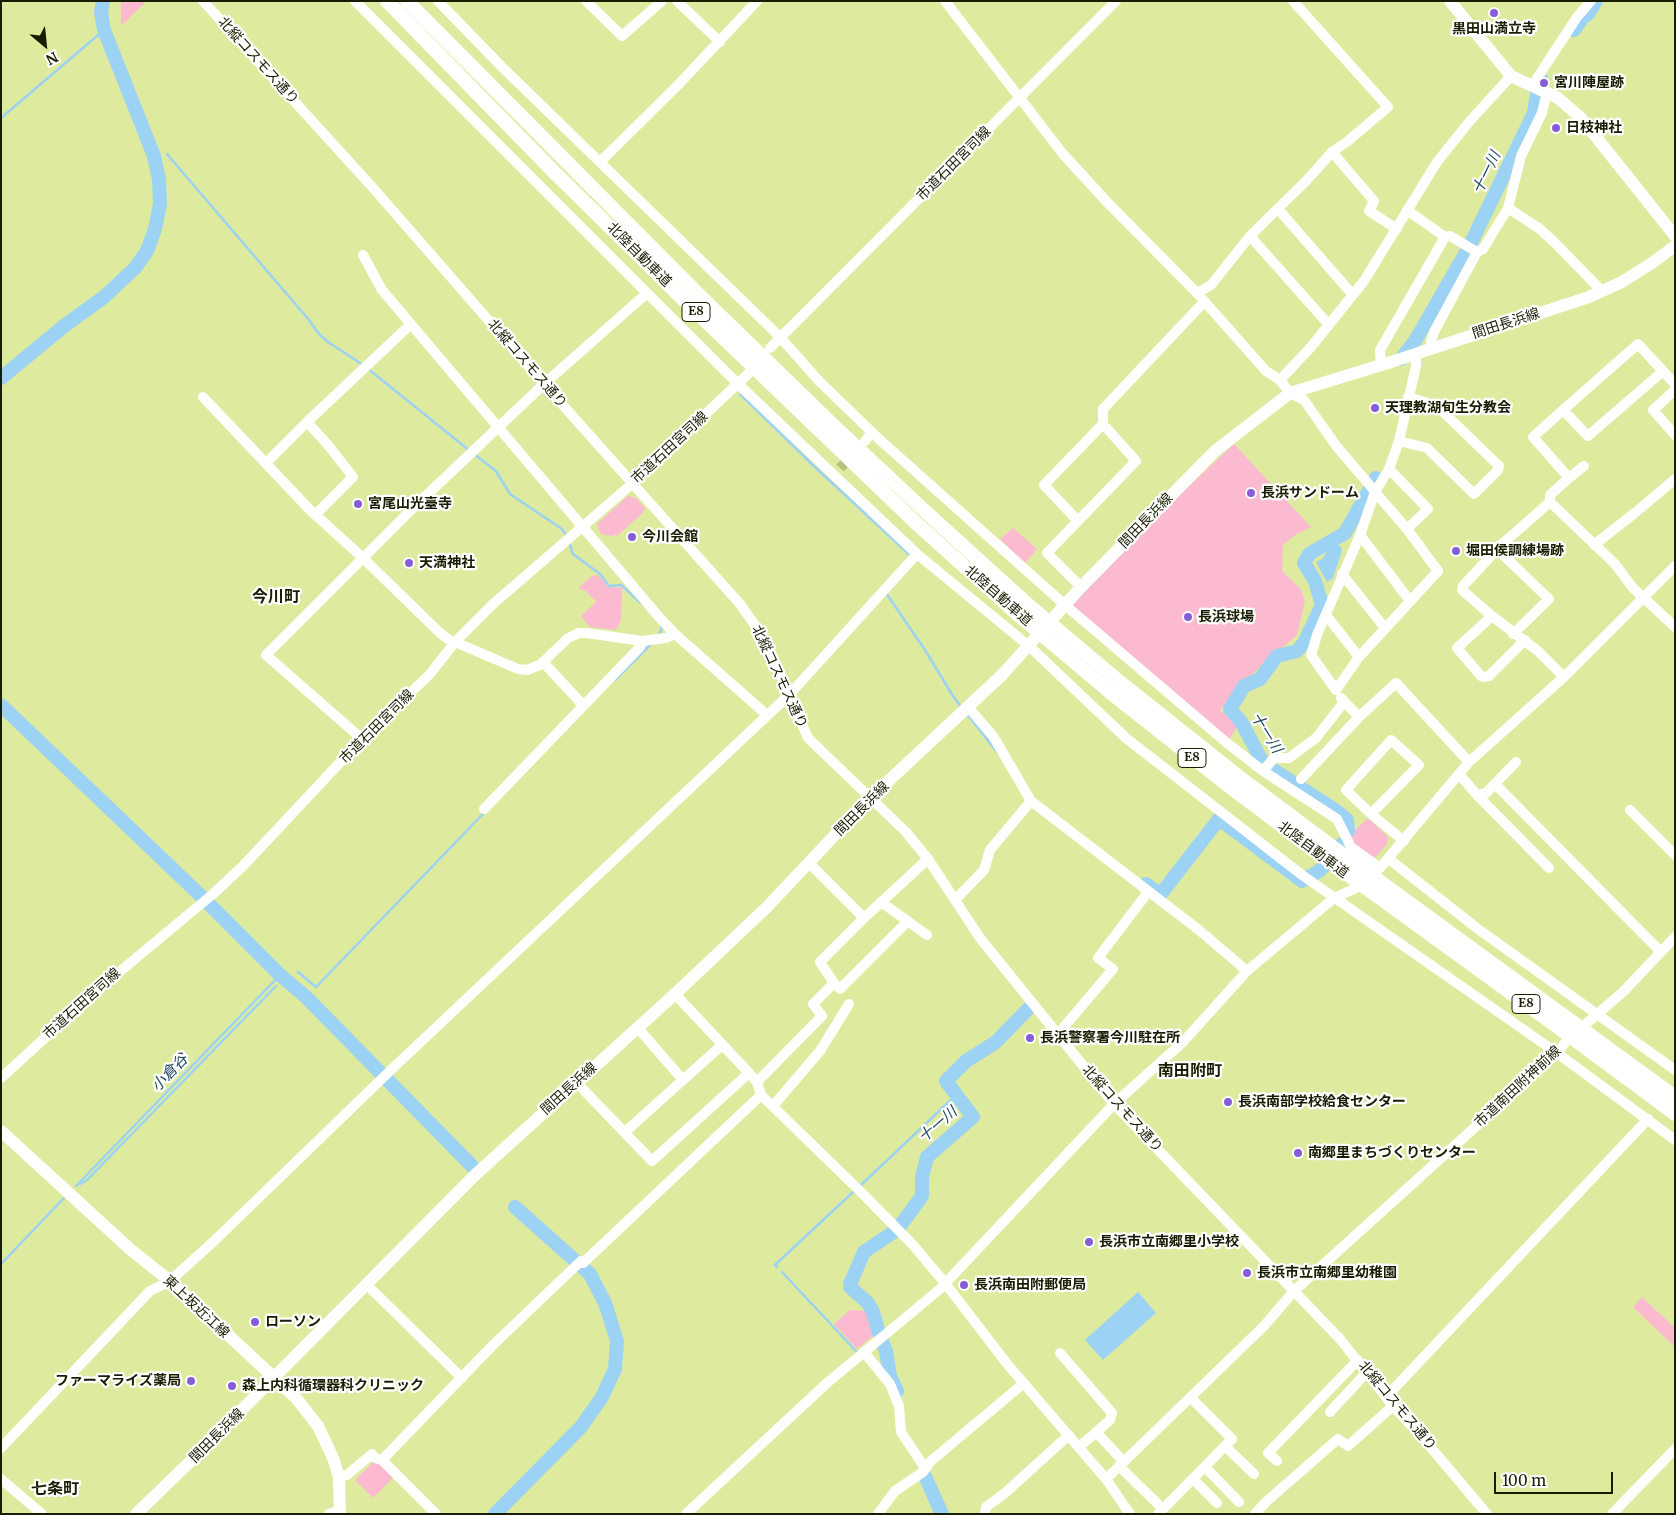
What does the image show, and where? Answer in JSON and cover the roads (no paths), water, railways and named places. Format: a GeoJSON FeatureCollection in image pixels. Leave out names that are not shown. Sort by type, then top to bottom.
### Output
{"type":"FeatureCollection","features":[{"type":"Feature","properties":{"kind":"highway","name":"北陸自動車道"},"geometry":{"type":"LineString","coordinates":[[387,1],[554,172],[703,319],[916,522],[1015,612],[1071,650],[1231,770],[1326,851],[1675,1097]]}},
{"type":"Feature","properties":{"kind":"highway","name":"北陸自動車道"},"geometry":{"type":"LineString","coordinates":[[407,1],[699,295],[826,419],[1025,602],[1071,650]]}},
{"type":"Feature","properties":{"kind":"highway","name":"北陸自動車道"},"geometry":{"type":"LineString","coordinates":[[1381,891],[1551,1022],[1675,1114]]}},
{"type":"Feature","properties":{"kind":"main road"},"geometry":{"type":"LineString","coordinates":[[1450,1],[1511,76],[1558,98],[1580,118],[1675,236]]}},
{"type":"Feature","properties":{"kind":"main road","name":"間田長浜線"},"geometry":{"type":"LineString","coordinates":[[136,1514],[475,1175],[767,907],[870,799],[1002,675],[1082,587],[1215,451],[1290,393],[1416,356],[1602,292],[1622,282],[1675,246]]}},
{"type":"Feature","properties":{"kind":"main road","name":"東上坂近江線"},"geometry":{"type":"LineString","coordinates":[[1,1131],[131,1250],[170,1281],[296,1398],[318,1426],[328,1445],[339,1477],[337,1513]]}},
{"type":"Feature","properties":{"kind":"street","name":"北縦コスモス通り"},"geometry":{"type":"LineString","coordinates":[[204,1],[374,189],[745,610],[760,632],[808,738],[906,832],[928,859],[980,938],[1114,1104],[1340,1339],[1393,1406],[1422,1437],[1487,1514]]}},
{"type":"Feature","properties":{"kind":"street"},"geometry":{"type":"LineString","coordinates":[[355,1],[738,384],[837,472],[917,554],[1029,646],[1126,738],[1334,898],[1557,1053],[1675,1140]]}},
{"type":"Feature","properties":{"kind":"street"},"geometry":{"type":"LineString","coordinates":[[438,1],[502,67],[780,337],[819,380],[872,432],[1065,606],[1266,768],[1337,819],[1351,847],[1380,868]]}},
{"type":"Feature","properties":{"kind":"street"},"geometry":{"type":"LineString","coordinates":[[586,1],[622,36],[662,1]]}},
{"type":"Feature","properties":{"kind":"street"},"geometry":{"type":"LineString","coordinates":[[677,1],[720,42]]}},
{"type":"Feature","properties":{"kind":"street"},"geometry":{"type":"LineString","coordinates":[[600,162],[720,42],[757,1]]}},
{"type":"Feature","properties":{"kind":"street"},"geometry":{"type":"LineString","coordinates":[[945,1],[1064,154],[1107,202],[1197,293],[1266,371],[1280,380],[1290,393],[1304,400],[1337,447],[1406,529],[1438,571],[1359,657],[1336,690]]}},
{"type":"Feature","properties":{"kind":"street","name":"市道石田宮司線"},"geometry":{"type":"LineString","coordinates":[[770,348],[1116,1]]}},
{"type":"Feature","properties":{"kind":"street"},"geometry":{"type":"LineString","coordinates":[[1432,349],[1431,341],[1434,332],[1477,252],[1483,249],[1508,208],[1521,156],[1542,113],[1538,88],[1577,17],[1591,1]]}},
{"type":"Feature","properties":{"kind":"street"},"geometry":{"type":"LineString","coordinates":[[1197,293],[1211,285],[1250,236],[1307,180],[1332,152],[1388,108],[1296,2]]}},
{"type":"Feature","properties":{"kind":"street"},"geometry":{"type":"LineString","coordinates":[[1280,380],[1311,347],[1364,281],[1437,162],[1469,122],[1511,76]]}},
{"type":"Feature","properties":{"kind":"street"},"geometry":{"type":"LineString","coordinates":[[1332,152],[1374,201],[1369,211],[1397,229]]}},
{"type":"Feature","properties":{"kind":"street"},"geometry":{"type":"LineString","coordinates":[[1508,208],[1540,229],[1602,292]]}},
{"type":"Feature","properties":{"kind":"street"},"geometry":{"type":"LineString","coordinates":[[1278,209],[1353,295]]}},
{"type":"Feature","properties":{"kind":"street"},"geometry":{"type":"LineString","coordinates":[[1407,210],[1445,237],[1450,236],[1477,252]]}},
{"type":"Feature","properties":{"kind":"street"},"geometry":{"type":"LineString","coordinates":[[1250,236],[1329,325]]}},
{"type":"Feature","properties":{"kind":"street"},"geometry":{"type":"LineString","coordinates":[[1385,364],[1380,350],[1445,237]]}},
{"type":"Feature","properties":{"kind":"street"},"geometry":{"type":"LineString","coordinates":[[363,255],[382,290],[675,634],[767,715]]}},
{"type":"Feature","properties":{"kind":"street"},"geometry":{"type":"LineString","coordinates":[[362,739],[266,655],[412,509],[544,384],[646,294]]}},
{"type":"Feature","properties":{"kind":"street"},"geometry":{"type":"LineString","coordinates":[[1082,587],[1047,553],[1136,460],[1103,424],[1103,409],[1204,302]]}},
{"type":"Feature","properties":{"kind":"street"},"geometry":{"type":"LineString","coordinates":[[266,464],[307,422],[411,324]]}},
{"type":"Feature","properties":{"kind":"street"},"geometry":{"type":"LineString","coordinates":[[1569,478],[1533,437],[1563,410],[1638,344],[1675,384]]}},
{"type":"Feature","properties":{"kind":"street"},"geometry":{"type":"LineString","coordinates":[[1359,717],[1344,702],[1311,655],[1317,635],[1360,535],[1375,492],[1389,469],[1399,441],[1416,366],[1416,356]]}},
{"type":"Feature","properties":{"kind":"street","name":"市道石田宮司線"},"geometry":{"type":"LineString","coordinates":[[1,1078],[92,994],[201,905],[243,866],[362,739],[430,674],[455,642],[493,604],[633,483],[749,372]]}},
{"type":"Feature","properties":{"kind":"street"},"geometry":{"type":"LineString","coordinates":[[1563,410],[1588,436],[1662,372]]}},
{"type":"Feature","properties":{"kind":"street"},"geometry":{"type":"LineString","coordinates":[[1675,390],[1653,410],[1675,435]]}},
{"type":"Feature","properties":{"kind":"street"},"geometry":{"type":"LineString","coordinates":[[203,397],[315,515],[363,558],[440,633],[455,642],[518,669],[532,669],[543,662],[568,638],[579,633],[587,632],[642,641],[666,638],[675,634]]}},
{"type":"Feature","properties":{"kind":"street"},"geometry":{"type":"LineString","coordinates":[[1399,441],[1427,448],[1474,494],[1498,470],[1499,466],[1437,406],[1408,398]]}},
{"type":"Feature","properties":{"kind":"street"},"geometry":{"type":"LineString","coordinates":[[307,422],[353,477],[315,515]]}},
{"type":"Feature","properties":{"kind":"street"},"geometry":{"type":"LineString","coordinates":[[1077,520],[1044,485],[1103,424]]}},
{"type":"Feature","properties":{"kind":"street"},"geometry":{"type":"LineString","coordinates":[[864,441],[872,432]]}},
{"type":"Feature","properties":{"kind":"street"},"geometry":{"type":"LineString","coordinates":[[1584,466],[1550,495],[1550,502],[1615,564],[1642,597],[1675,627]]}},
{"type":"Feature","properties":{"kind":"street"},"geometry":{"type":"LineString","coordinates":[[1389,469],[1428,509],[1406,529]]}},
{"type":"Feature","properties":{"kind":"street"},"geometry":{"type":"LineString","coordinates":[[1594,545],[1675,479]]}},
{"type":"Feature","properties":{"kind":"street"},"geometry":{"type":"LineString","coordinates":[[1550,502],[1501,545],[1462,588],[1464,593],[1513,634],[1525,640],[1538,651],[1564,677]]}},
{"type":"Feature","properties":{"kind":"street"},"geometry":{"type":"LineString","coordinates":[[1360,535],[1410,601]]}},
{"type":"Feature","properties":{"kind":"street"},"geometry":{"type":"LineString","coordinates":[[1498,550],[1548,599],[1513,634]]}},
{"type":"Feature","properties":{"kind":"street"},"geometry":{"type":"LineString","coordinates":[[1,1448],[150,1292],[170,1281],[213,1242],[389,1071],[789,695],[917,554]]}},
{"type":"Feature","properties":{"kind":"street"},"geometry":{"type":"LineString","coordinates":[[686,1514],[864,1352],[940,1289],[1114,1104],[1183,1042],[1247,971],[1334,898],[1356,888],[1380,868],[1469,762],[1564,677],[1675,566]]}},
{"type":"Feature","properties":{"kind":"street"},"geometry":{"type":"LineString","coordinates":[[1342,574],[1385,628]]}},
{"type":"Feature","properties":{"kind":"street"},"geometry":{"type":"LineString","coordinates":[[1326,615],[1359,657]]}},
{"type":"Feature","properties":{"kind":"street"},"geometry":{"type":"LineString","coordinates":[[1492,616],[1457,648],[1481,676],[1489,676],[1525,640]]}},
{"type":"Feature","properties":{"kind":"street"},"geometry":{"type":"LineString","coordinates":[[484,809],[582,705],[640,647],[642,641]]}},
{"type":"Feature","properties":{"kind":"street"},"geometry":{"type":"LineString","coordinates":[[543,662],[582,705]]}},
{"type":"Feature","properties":{"kind":"street"},"geometry":{"type":"LineString","coordinates":[[1301,779],[1359,717],[1396,683],[1469,762]]}},
{"type":"Feature","properties":{"kind":"street"},"geometry":{"type":"LineString","coordinates":[[1266,768],[1274,758],[1289,758],[1316,738],[1344,702]]}},
{"type":"Feature","properties":{"kind":"street"},"geometry":{"type":"LineString","coordinates":[[968,707],[993,736],[1031,801],[1199,930],[1247,971]]}},
{"type":"Feature","properties":{"kind":"street"},"geometry":{"type":"LineString","coordinates":[[1371,814],[1419,765],[1391,740],[1346,790],[1371,814],[1404,841]]}},
{"type":"Feature","properties":{"kind":"street"},"geometry":{"type":"LineString","coordinates":[[1477,796],[1486,793],[1516,762]]}},
{"type":"Feature","properties":{"kind":"street"},"geometry":{"type":"LineString","coordinates":[[1459,774],[1477,796],[1549,868]]}},
{"type":"Feature","properties":{"kind":"street"},"geometry":{"type":"LineString","coordinates":[[1495,784],[1661,952]]}},
{"type":"Feature","properties":{"kind":"street"},"geometry":{"type":"LineString","coordinates":[[955,900],[960,897],[984,870],[990,850],[1031,801]]}},
{"type":"Feature","properties":{"kind":"street"},"geometry":{"type":"LineString","coordinates":[[1630,810],[1675,854]]}},
{"type":"Feature","properties":{"kind":"street"},"geometry":{"type":"LineString","coordinates":[[908,921],[840,989],[820,962],[928,859]]}},
{"type":"Feature","properties":{"kind":"street"},"geometry":{"type":"LineString","coordinates":[[1389,859],[1478,929],[1675,1070]]}},
{"type":"Feature","properties":{"kind":"street"},"geometry":{"type":"LineString","coordinates":[[809,863],[864,918]]}},
{"type":"Feature","properties":{"kind":"street"},"geometry":{"type":"LineString","coordinates":[[1058,1034],[1113,969],[1098,958],[1148,892]]}},
{"type":"Feature","properties":{"kind":"street"},"geometry":{"type":"LineString","coordinates":[[881,902],[928,935]]}},
{"type":"Feature","properties":{"kind":"street"},"geometry":{"type":"LineString","coordinates":[[1587,1023],[1623,992],[1675,937]]}},
{"type":"Feature","properties":{"kind":"street"},"geometry":{"type":"LineString","coordinates":[[757,1082],[822,1016],[813,1004],[834,983]]}},
{"type":"Feature","properties":{"kind":"street"},"geometry":{"type":"LineString","coordinates":[[674,994],[757,1082],[761,1095],[897,1229],[945,1283],[1008,1366],[1106,1479],[1130,1514]]}},
{"type":"Feature","properties":{"kind":"street"},"geometry":{"type":"LineString","coordinates":[[772,1106],[820,1051],[849,1004]]}},
{"type":"Feature","properties":{"kind":"street"},"geometry":{"type":"LineString","coordinates":[[637,1027],[683,1080]]}},
{"type":"Feature","properties":{"kind":"street","name":"市道南田附神前線"},"geometry":{"type":"LineString","coordinates":[[1106,1479],[1264,1326],[1294,1290],[1565,1044]]}},
{"type":"Feature","properties":{"kind":"street"},"geometry":{"type":"LineString","coordinates":[[625,1132],[722,1045]]}},
{"type":"Feature","properties":{"kind":"street"},"geometry":{"type":"LineString","coordinates":[[576,1082],[652,1161],[749,1073]]}},
{"type":"Feature","properties":{"kind":"street"},"geometry":{"type":"LineString","coordinates":[[382,1460],[493,1345],[761,1095]]}},
{"type":"Feature","properties":{"kind":"street"},"geometry":{"type":"LineString","coordinates":[[1387,1396],[1648,1119]]}},
{"type":"Feature","properties":{"kind":"street"},"geometry":{"type":"LineString","coordinates":[[366,1284],[462,1378]]}},
{"type":"Feature","properties":{"kind":"street"},"geometry":{"type":"LineString","coordinates":[[864,1352],[890,1384],[899,1406],[901,1432],[925,1468]]}},
{"type":"Feature","properties":{"kind":"street"},"geometry":{"type":"LineString","coordinates":[[1060,1353],[1112,1413],[1110,1420],[1079,1447]]}},
{"type":"Feature","properties":{"kind":"street"},"geometry":{"type":"LineString","coordinates":[[1277,1461],[1268,1453],[1358,1360]]}},
{"type":"Feature","properties":{"kind":"street"},"geometry":{"type":"LineString","coordinates":[[1330,1412],[1367,1372]]}},
{"type":"Feature","properties":{"kind":"street"},"geometry":{"type":"LineString","coordinates":[[878,1514],[895,1491],[923,1472],[931,1461],[1024,1383]]}},
{"type":"Feature","properties":{"kind":"street"},"geometry":{"type":"LineString","coordinates":[[1096,1432],[1160,1511],[1232,1439],[1191,1398]]}},
{"type":"Feature","properties":{"kind":"street"},"geometry":{"type":"LineString","coordinates":[[1256,1514],[1267,1501],[1338,1439],[1348,1446],[1393,1406]]}},
{"type":"Feature","properties":{"kind":"street"},"geometry":{"type":"LineString","coordinates":[[984,1514],[986,1507],[1005,1493],[1069,1435]]}},
{"type":"Feature","properties":{"kind":"street"},"geometry":{"type":"LineString","coordinates":[[1225,1446],[1254,1474]]}},
{"type":"Feature","properties":{"kind":"street"},"geometry":{"type":"LineString","coordinates":[[1612,1514],[1675,1449]]}},
{"type":"Feature","properties":{"kind":"street"},"geometry":{"type":"LineString","coordinates":[[339,1477],[347,1475],[372,1454],[375,1458],[382,1460],[436,1514]]}},
{"type":"Feature","properties":{"kind":"street"},"geometry":{"type":"LineString","coordinates":[[1205,1467],[1239,1502]]}},
{"type":"Feature","properties":{"kind":"street"},"geometry":{"type":"LineString","coordinates":[[1,1479],[42,1514]]}},
{"type":"Feature","properties":{"kind":"street"},"geometry":{"type":"LineString","coordinates":[[1193,1479],[1217,1503]]}},
{"type":"Feature","properties":{"kind":"water"},"geometry":{"type":"Polygon","coordinates":[[[1335,544],[1341,547],[1342,551],[1333,578],[1327,582],[1316,562],[1322,559],[1330,547],[1335,544]]]}},
{"type":"Feature","properties":{"kind":"water"},"geometry":{"type":"Polygon","coordinates":[[[1138,1292],[1156,1313],[1103,1360],[1085,1340],[1138,1292]]]}},
{"type":"Feature","properties":{"kind":"waterway"},"geometry":{"type":"LineString","coordinates":[[103,1],[101,12],[104,30],[154,156]]}},
{"type":"Feature","properties":{"kind":"waterway","name":"十一川"},"geometry":{"type":"LineString","coordinates":[[1574,30],[1596,1]]}},
{"type":"Feature","properties":{"kind":"waterway"},"geometry":{"type":"LineString","coordinates":[[1,118],[104,30]]}},
{"type":"Feature","properties":{"kind":"waterway","name":"十一川"},"geometry":{"type":"LineString","coordinates":[[1401,359],[1415,341],[1468,249],[1534,113],[1541,79]]}},
{"type":"Feature","properties":{"kind":"waterway"},"geometry":{"type":"LineString","coordinates":[[167,154],[319,334],[363,365]]}},
{"type":"Feature","properties":{"kind":"waterway"},"geometry":{"type":"LineString","coordinates":[[1,378],[64,326],[104,297],[135,268],[147,251],[155,229],[160,204],[159,179],[154,157]]}},
{"type":"Feature","properties":{"kind":"waterway"},"geometry":{"type":"LineString","coordinates":[[367,368],[470,451]]}},
{"type":"Feature","properties":{"kind":"waterway"},"geometry":{"type":"LineString","coordinates":[[740,394],[911,556]]}},
{"type":"Feature","properties":{"kind":"waterway"},"geometry":{"type":"LineString","coordinates":[[474,454],[496,471],[510,494],[562,529],[567,537]]}},
{"type":"Feature","properties":{"kind":"waterway","name":"十一川"},"geometry":{"type":"LineString","coordinates":[[1348,831],[1347,820],[1335,810],[1263,763],[1242,723],[1230,709],[1244,686],[1260,679],[1277,656],[1297,651],[1304,643],[1322,605],[1315,581],[1304,563],[1309,554],[1345,533],[1376,478]]}},
{"type":"Feature","properties":{"kind":"waterway"},"geometry":{"type":"LineString","coordinates":[[569,542],[573,554],[600,574],[609,586],[621,585],[641,603]]}},
{"type":"Feature","properties":{"kind":"waterway"},"geometry":{"type":"LineString","coordinates":[[886,593],[961,707]]}},
{"type":"Feature","properties":{"kind":"waterway"},"geometry":{"type":"LineString","coordinates":[[659,636],[661,625]]}},
{"type":"Feature","properties":{"kind":"waterway"},"geometry":{"type":"LineString","coordinates":[[615,680],[652,643]]}},
{"type":"Feature","properties":{"kind":"waterway"},"geometry":{"type":"LineString","coordinates":[[1,705],[200,895],[280,975],[306,997],[472,1166]]}},
{"type":"Feature","properties":{"kind":"waterway"},"geometry":{"type":"LineString","coordinates":[[967,714],[997,752]]}},
{"type":"Feature","properties":{"kind":"waterway"},"geometry":{"type":"LineString","coordinates":[[298,972],[316,987],[483,814]]}},
{"type":"Feature","properties":{"kind":"waterway","name":"十一川"},"geometry":{"type":"LineString","coordinates":[[1146,884],[1160,895],[1219,819],[1302,881],[1319,871],[1342,844]]}},
{"type":"Feature","properties":{"kind":"waterway","name":"小倉谷"},"geometry":{"type":"LineString","coordinates":[[76,1186],[280,975]]}},
{"type":"Feature","properties":{"kind":"waterway"},"geometry":{"type":"LineString","coordinates":[[80,1184],[87,1180],[276,986]]}},
{"type":"Feature","properties":{"kind":"waterway","name":"十一川"},"geometry":{"type":"LineString","coordinates":[[879,1333],[873,1312],[868,1303],[850,1287],[864,1252],[900,1226],[922,1196],[922,1177],[927,1157],[973,1117],[946,1081],[966,1061],[996,1042],[1027,1010]]}},
{"type":"Feature","properties":{"kind":"waterway"},"geometry":{"type":"LineString","coordinates":[[860,1186],[956,1095]]}},
{"type":"Feature","properties":{"kind":"waterway"},"geometry":{"type":"LineString","coordinates":[[777,1267],[775,1265],[853,1192]]}},
{"type":"Feature","properties":{"kind":"waterway","name":"小倉谷"},"geometry":{"type":"LineString","coordinates":[[1,1264],[64,1198]]}},
{"type":"Feature","properties":{"kind":"waterway"},"geometry":{"type":"LineString","coordinates":[[495,1514],[581,1427],[602,1397],[615,1369],[617,1341],[605,1303],[590,1274],[515,1207]]}},
{"type":"Feature","properties":{"kind":"waterway"},"geometry":{"type":"LineString","coordinates":[[782,1272],[856,1351]]}},
{"type":"Feature","properties":{"kind":"waterway","name":"十一川"},"geometry":{"type":"LineString","coordinates":[[882,1341],[886,1351],[890,1376],[897,1391]]}},
{"type":"Feature","properties":{"kind":"waterway","name":"十一川"},"geometry":{"type":"LineString","coordinates":[[925,1476],[942,1514]]}},
{"type":"Feature","properties":{"kind":"tunnel"},"geometry":{"type":"LineString","coordinates":[[840,468],[852,455]]}},
{"type":"Feature","properties":{"kind":"place","name":"黒田山満立寺"},"geometry":{"type":"Point","coordinates":[1494,13]}},
{"type":"Feature","properties":{"kind":"place","name":"宮川陣屋跡"},"geometry":{"type":"Point","coordinates":[1544,83]}},
{"type":"Feature","properties":{"kind":"place","name":"日枝神社"},"geometry":{"type":"Point","coordinates":[1556,128]}},
{"type":"Feature","properties":{"kind":"place","name":"天理教湖旬生分教会"},"geometry":{"type":"Point","coordinates":[1375,408]}},
{"type":"Feature","properties":{"kind":"place","name":"長浜サンドーム"},"geometry":{"type":"Point","coordinates":[1251,493]}},
{"type":"Feature","properties":{"kind":"place","name":"宮尾山光臺寺"},"geometry":{"type":"Point","coordinates":[358,504]}},
{"type":"Feature","properties":{"kind":"place","name":"今川会館"},"geometry":{"type":"Point","coordinates":[632,537]}},
{"type":"Feature","properties":{"kind":"place","name":"堀田侯調練場跡"},"geometry":{"type":"Point","coordinates":[1456,551]}},
{"type":"Feature","properties":{"kind":"place","name":"天満神社"},"geometry":{"type":"Point","coordinates":[409,563]}},
{"type":"Feature","properties":{"kind":"place","name":"長浜球場"},"geometry":{"type":"Point","coordinates":[1188,617]}},
{"type":"Feature","properties":{"kind":"place","name":"長浜警察署今川駐在所"},"geometry":{"type":"Point","coordinates":[1030,1038]}},
{"type":"Feature","properties":{"kind":"place","name":"長浜南部学校給食センター"},"geometry":{"type":"Point","coordinates":[1228,1102]}},
{"type":"Feature","properties":{"kind":"place","name":"南郷里まちづくりセンター"},"geometry":{"type":"Point","coordinates":[1298,1153]}},
{"type":"Feature","properties":{"kind":"place","name":"長浜市立南郷里小学校"},"geometry":{"type":"Point","coordinates":[1089,1242]}},
{"type":"Feature","properties":{"kind":"place","name":"長浜市立南郷里幼稚園"},"geometry":{"type":"Point","coordinates":[1247,1273]}},
{"type":"Feature","properties":{"kind":"place","name":"長浜南田附郵便局"},"geometry":{"type":"Point","coordinates":[964,1285]}},
{"type":"Feature","properties":{"kind":"place","name":"ローソン"},"geometry":{"type":"Point","coordinates":[255,1322]}},
{"type":"Feature","properties":{"kind":"place","name":"ファーマライズ薬局"},"geometry":{"type":"Point","coordinates":[191,1381]}},
{"type":"Feature","properties":{"kind":"place","name":"森上内科循環器科クリニック"},"geometry":{"type":"Point","coordinates":[232,1386]}},
{"type":"Feature","properties":{"kind":"district","name":"今川町"},"geometry":{"type":"Point","coordinates":[276,597]}},
{"type":"Feature","properties":{"kind":"district","name":"南田附町"},"geometry":{"type":"Point","coordinates":[1190,1071]}},
{"type":"Feature","properties":{"kind":"district","name":"七条町"},"geometry":{"type":"Point","coordinates":[55,1489]}}]}
